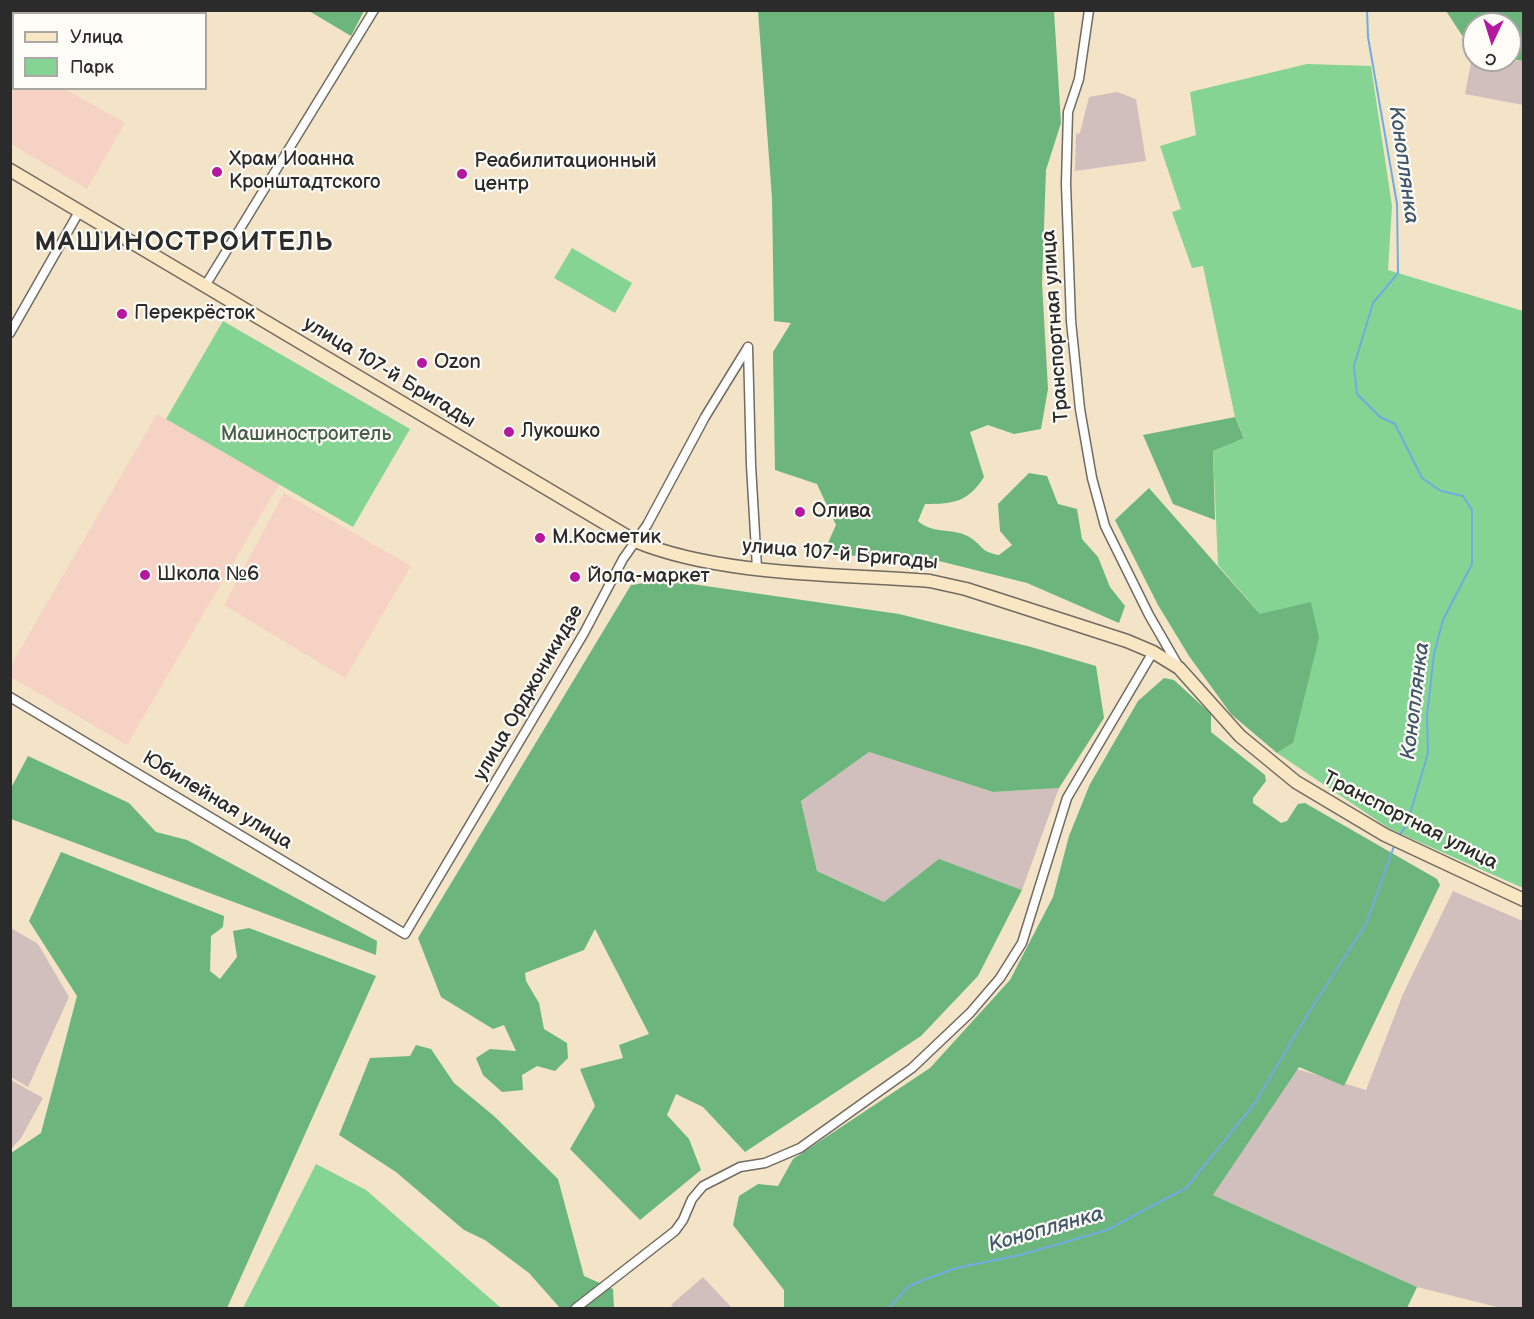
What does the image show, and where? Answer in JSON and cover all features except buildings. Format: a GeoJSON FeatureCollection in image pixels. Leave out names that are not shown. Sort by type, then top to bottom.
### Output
{"type":"FeatureCollection","features":[{"type":"Feature","properties":{"kind":"main road","name":"улица 107-й Бригады"},"geometry":{"type":"LineString","coordinates":[[10,170],[635,541],[682,558],[757,568],[930,581],[966,589],[1127,640],[1179,668]]}},
{"type":"Feature","properties":{"kind":"main road","name":"Транспортная улица"},"geometry":{"type":"LineString","coordinates":[[1179,668],[1240,736],[1265,758],[1314,794],[1385,835],[1524,900]]}},
{"type":"Feature","properties":{"kind":"street"},"geometry":{"type":"LineString","coordinates":[[205,286],[374,10]]}},
{"type":"Feature","properties":{"kind":"street","name":"Транспортная улица"},"geometry":{"type":"LineString","coordinates":[[1089,10],[1079,79],[1068,112],[1071,321],[1080,409],[1092,478],[1105,526],[1149,615],[1179,668]]}},
{"type":"Feature","properties":{"kind":"street"},"geometry":{"type":"LineString","coordinates":[[10,333],[80,210]]}},
{"type":"Feature","properties":{"kind":"street","name":"улица Орджоникидзе"},"geometry":{"type":"LineString","coordinates":[[405,934],[562,672],[622,559],[647,525],[705,417],[748,347],[751,465],[757,568]]}},
{"type":"Feature","properties":{"kind":"street"},"geometry":{"type":"LineString","coordinates":[[576,1308],[675,1231],[683,1221],[692,1199],[703,1186],[740,1167],[765,1163],[800,1148],[912,1068],[970,1013],[1000,978],[1022,943],[1067,798],[1153,652]]}},
{"type":"Feature","properties":{"kind":"street","name":"Юбилейная улица"},"geometry":{"type":"LineString","coordinates":[[10,696],[405,934]]}},
{"type":"Feature","properties":{"kind":"shaded area"},"geometry":{"type":"Polygon","coordinates":[[[10,57],[12,58],[12,90],[67,90],[125,123],[87,189],[11,144],[10,57]]]}},
{"type":"Feature","properties":{"kind":"shaded area"},"geometry":{"type":"Polygon","coordinates":[[[1523,61],[1523,105],[1465,94],[1469,72],[1522,72],[1523,61]]]}},
{"type":"Feature","properties":{"kind":"shaded area"},"geometry":{"type":"Polygon","coordinates":[[[1117,92],[1136,99],[1146,161],[1075,171],[1076,134],[1080,133],[1089,97],[1117,92]]]}},
{"type":"Feature","properties":{"kind":"shaded area","name":"Школа №6"},"geometry":{"type":"Polygon","coordinates":[[[157,414],[279,484],[127,745],[11,677],[11,665],[157,414]]]}},
{"type":"Feature","properties":{"kind":"shaded area"},"geometry":{"type":"Polygon","coordinates":[[[284,493],[411,566],[345,678],[224,605],[284,493]]]}},
{"type":"Feature","properties":{"kind":"shaded area"},"geometry":{"type":"Polygon","coordinates":[[[869,752],[993,792],[1059,788],[1022,890],[940,860],[884,902],[817,871],[801,801],[869,752]]]}},
{"type":"Feature","properties":{"kind":"shaded area"},"geometry":{"type":"Polygon","coordinates":[[[1453,891],[1523,921],[1523,1308],[1501,1308],[1417,1287],[1213,1195],[1294,1068],[1366,1090],[1403,994],[1453,891]]]}},
{"type":"Feature","properties":{"kind":"shaded area"},"geometry":{"type":"Polygon","coordinates":[[[11,928],[38,944],[69,997],[28,1087],[11,1077],[11,928]]]}},
{"type":"Feature","properties":{"kind":"shaded area"},"geometry":{"type":"Polygon","coordinates":[[[11,1080],[43,1098],[21,1138],[11,1149],[11,1080]]]}},
{"type":"Feature","properties":{"kind":"shaded area"},"geometry":{"type":"Polygon","coordinates":[[[703,1277],[732,1308],[675,1308],[671,1305],[703,1277]]]}},
{"type":"Feature","properties":{"kind":"green space"},"geometry":{"type":"Polygon","coordinates":[[[364,10],[351,36],[309,11],[364,10]]]}},
{"type":"Feature","properties":{"kind":"green space"},"geometry":{"type":"Polygon","coordinates":[[[758,11],[1054,11],[1061,123],[1046,170],[1042,283],[1048,389],[1041,429],[1014,434],[988,425],[970,432],[984,477],[966,497],[952,502],[925,504],[918,521],[930,528],[965,535],[986,551],[999,555],[1012,545],[1000,531],[998,504],[1029,473],[1047,476],[1058,504],[1077,509],[1082,539],[1098,557],[1110,587],[1125,606],[1119,623],[1027,583],[935,560],[823,554],[836,525],[817,484],[775,470],[773,352],[791,323],[774,321],[772,198],[758,11]]]}},
{"type":"Feature","properties":{"kind":"green space"},"geometry":{"type":"Polygon","coordinates":[[[1446,11],[1523,11],[1523,61],[1522,12],[1462,12],[1462,35],[1446,11]]]}},
{"type":"Feature","properties":{"kind":"green space"},"geometry":{"type":"Polygon","coordinates":[[[1307,64],[1371,66],[1392,206],[1388,270],[1523,311],[1523,888],[1390,829],[1277,753],[1293,743],[1261,615],[1218,565],[1213,451],[1244,437],[1235,417],[1203,266],[1192,268],[1172,212],[1181,209],[1160,146],[1196,135],[1190,92],[1307,64]]]}},
{"type":"Feature","properties":{"kind":"green space"},"geometry":{"type":"Polygon","coordinates":[[[572,248],[632,283],[615,313],[554,278],[572,248]]]}},
{"type":"Feature","properties":{"kind":"green space","name":"Машиностроитель"},"geometry":{"type":"Polygon","coordinates":[[[223,321],[410,429],[353,527],[166,419],[223,321]]]}},
{"type":"Feature","properties":{"kind":"green space"},"geometry":{"type":"Polygon","coordinates":[[[1235,417],[1244,438],[1213,451],[1215,520],[1173,504],[1143,435],[1235,417]]]}},
{"type":"Feature","properties":{"kind":"green space"},"geometry":{"type":"Polygon","coordinates":[[[1149,488],[1260,614],[1311,602],[1319,638],[1293,743],[1277,753],[1231,714],[1189,656],[1158,605],[1115,520],[1149,488]]]}},
{"type":"Feature","properties":{"kind":"green space"},"geometry":{"type":"Polygon","coordinates":[[[664,580],[899,614],[1096,666],[1104,718],[1059,788],[993,792],[869,752],[801,801],[817,871],[884,902],[939,859],[1022,890],[978,976],[921,1036],[745,1152],[703,1107],[676,1094],[667,1115],[689,1139],[701,1170],[640,1220],[570,1149],[595,1106],[580,1069],[623,1058],[619,1045],[649,1034],[595,929],[584,950],[525,973],[526,981],[539,1003],[544,1029],[567,1043],[568,1058],[555,1071],[537,1066],[522,1075],[523,1090],[502,1092],[483,1075],[476,1058],[490,1049],[516,1051],[504,1025],[493,1029],[441,997],[418,938],[631,585],[664,580]]]}},
{"type":"Feature","properties":{"kind":"green space"},"geometry":{"type":"Polygon","coordinates":[[[1164,678],[1174,680],[1211,714],[1211,732],[1265,775],[1266,781],[1253,798],[1253,803],[1281,823],[1287,821],[1298,804],[1305,803],[1437,879],[1440,885],[1344,1086],[1299,1067],[1213,1195],[1417,1287],[1407,1308],[784,1308],[784,1290],[733,1225],[739,1196],[758,1184],[778,1186],[793,1159],[930,1068],[1010,980],[1053,897],[1069,836],[1090,784],[1138,701],[1164,678]]]}},
{"type":"Feature","properties":{"kind":"green space"},"geometry":{"type":"Polygon","coordinates":[[[28,756],[129,803],[156,832],[187,840],[377,941],[376,955],[11,819],[11,788],[28,756]]]}},
{"type":"Feature","properties":{"kind":"green space"},"geometry":{"type":"Polygon","coordinates":[[[61,852],[224,916],[223,927],[211,936],[210,971],[220,979],[237,957],[233,931],[249,928],[376,976],[227,1308],[11,1308],[11,1153],[41,1133],[77,996],[29,921],[61,852]]]}},
{"type":"Feature","properties":{"kind":"green space"},"geometry":{"type":"Polygon","coordinates":[[[416,1045],[431,1049],[454,1083],[494,1116],[558,1179],[584,1276],[613,1289],[614,1308],[560,1308],[529,1273],[485,1240],[464,1230],[396,1172],[339,1135],[370,1058],[410,1056],[416,1045]]]}},
{"type":"Feature","properties":{"kind":"green space"},"geometry":{"type":"Polygon","coordinates":[[[316,1164],[366,1190],[501,1308],[243,1308],[316,1164]]]}},
{"type":"Feature","properties":{"kind":"waterway","name":"Коноплянка"},"geometry":{"type":"LineString","coordinates":[[1367,10],[1368,37],[1397,204],[1398,273],[1373,303],[1354,366],[1357,394],[1380,417],[1395,424],[1422,478],[1441,491],[1463,496],[1472,510],[1472,564],[1443,620],[1434,654],[1427,715],[1428,753],[1407,824],[1398,838]]}},
{"type":"Feature","properties":{"kind":"waterway","name":"Коноплянка"},"geometry":{"type":"LineString","coordinates":[[889,1308],[909,1286],[926,1279],[956,1268],[1020,1255],[1107,1230],[1186,1188],[1255,1103],[1309,1012],[1366,924],[1394,846]]}},
{"type":"Feature","properties":{"kind":"place","name":"Храм Иоанна Кронштадтского"},"geometry":{"type":"Point","coordinates":[217,172]}},
{"type":"Feature","properties":{"kind":"place","name":"Реабилитационный центр"},"geometry":{"type":"Point","coordinates":[462,174]}},
{"type":"Feature","properties":{"kind":"place","name":"Перекрёсток"},"geometry":{"type":"Point","coordinates":[122,314]}},
{"type":"Feature","properties":{"kind":"place","name":"Ozon"},"geometry":{"type":"Point","coordinates":[422,363]}},
{"type":"Feature","properties":{"kind":"place","name":"Лукошко"},"geometry":{"type":"Point","coordinates":[509,432]}},
{"type":"Feature","properties":{"kind":"place","name":"Олива"},"geometry":{"type":"Point","coordinates":[800,512]}},
{"type":"Feature","properties":{"kind":"place","name":"М.Косметик"},"geometry":{"type":"Point","coordinates":[540,538]}},
{"type":"Feature","properties":{"kind":"place","name":"Школа №6"},"geometry":{"type":"Point","coordinates":[145,575]}},
{"type":"Feature","properties":{"kind":"place","name":"Йола-маркет"},"geometry":{"type":"Point","coordinates":[575,577]}},
{"type":"Feature","properties":{"kind":"district","name":"МАШИНОСТРОИТЕЛЬ"},"geometry":{"type":"Point","coordinates":[184,243]}}]}
